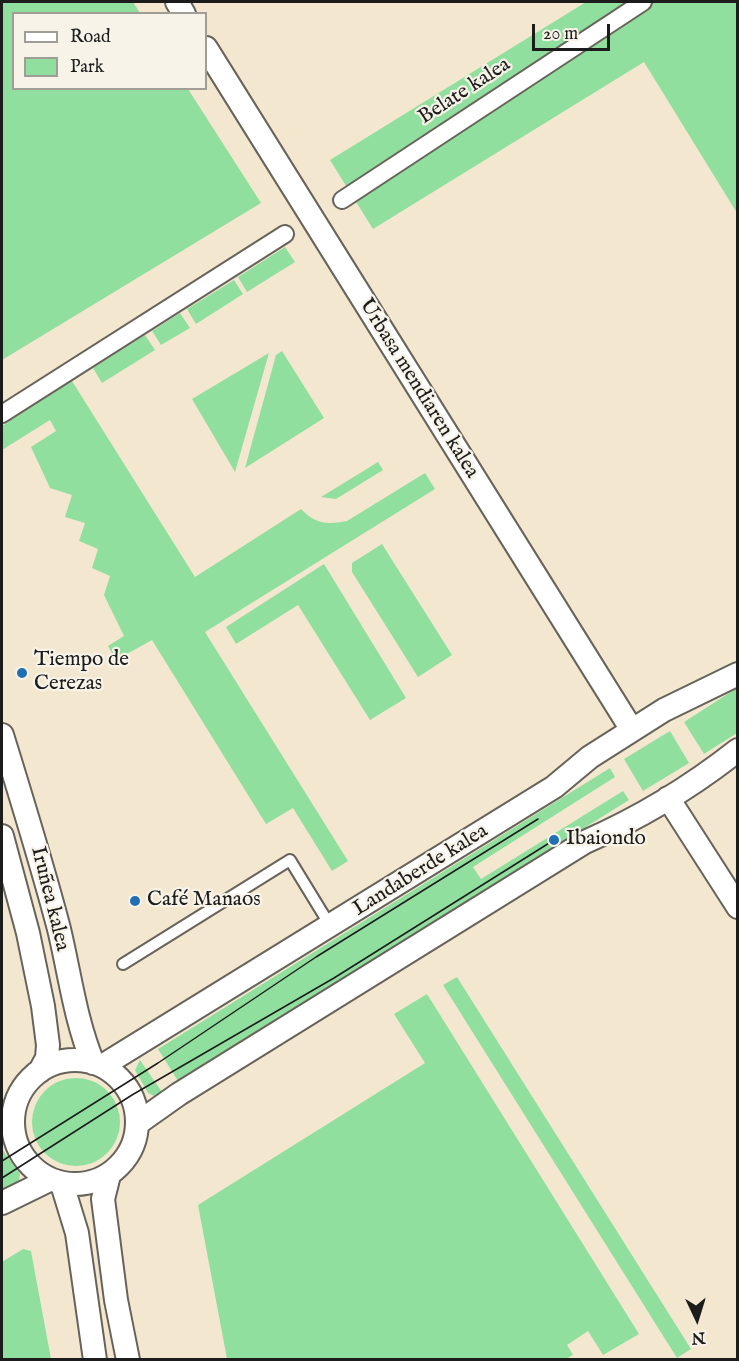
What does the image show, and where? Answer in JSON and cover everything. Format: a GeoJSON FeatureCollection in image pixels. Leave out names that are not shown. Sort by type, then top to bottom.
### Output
{"type":"FeatureCollection","features":[{"type":"Feature","properties":{"kind":"street","name":"Belate kalea"},"geometry":{"type":"LineString","coordinates":[[342,200],[643,2]]}},
{"type":"Feature","properties":{"kind":"street","name":"Urbasa mendiaren kalea"},"geometry":{"type":"LineString","coordinates":[[207,50],[632,730]]}},
{"type":"Feature","properties":{"kind":"street"},"geometry":{"type":"LineString","coordinates":[[2,414],[285,234]]}},
{"type":"Feature","properties":{"kind":"street","name":"Landaberde kalea"},"geometry":{"type":"LineString","coordinates":[[98,1064],[332,927],[554,787],[590,757],[664,710],[738,674]]}},
{"type":"Feature","properties":{"kind":"street","name":"Iruñea kalea"},"geometry":{"type":"LineString","coordinates":[[2,735],[47,885],[80,1030],[98,1064]]}},
{"type":"Feature","properties":{"kind":"street"},"geometry":{"type":"LineString","coordinates":[[138,1123],[170,1100],[585,842],[629,823],[706,775],[738,750]]}},
{"type":"Feature","properties":{"kind":"street"},"geometry":{"type":"LineString","coordinates":[[668,798],[738,907]]}},
{"type":"Feature","properties":{"kind":"street","name":"Iruñea kalea"},"geometry":{"type":"LineString","coordinates":[[2,836],[28,933],[43,1006],[48,1045],[47,1058],[40,1071]]}},
{"type":"Feature","properties":{"kind":"street"},"geometry":{"type":"LineString","coordinates":[[2,1203],[55,1182],[86,1184],[109,1175],[125,1161],[134,1143],[138,1123],[132,1095],[120,1079],[98,1064],[75,1060],[57,1063],[40,1071],[20,1094],[7,1126],[27,1162],[55,1182],[77,1233],[95,1359]]}},
{"type":"Feature","properties":{"kind":"street"},"geometry":{"type":"LineString","coordinates":[[109,1175],[103,1199],[116,1300],[128,1359]]}},
{"type":"Feature","properties":{"kind":"lane"},"geometry":{"type":"LineString","coordinates":[[123,964],[290,860],[332,927]]}},
{"type":"Feature","properties":{"kind":"green space"},"geometry":{"type":"Polygon","coordinates":[[[2,2],[133,2],[139,12],[12,12],[12,90],[189,90],[261,203],[2,360],[2,2]]]}},
{"type":"Feature","properties":{"kind":"green space"},"geometry":{"type":"Polygon","coordinates":[[[586,2],[737,2],[737,213],[644,62],[373,229],[330,160],[586,2]]]}},
{"type":"Feature","properties":{"kind":"green space"},"geometry":{"type":"Polygon","coordinates":[[[285,247],[295,262],[247,292],[238,277],[285,247]]]}},
{"type":"Feature","properties":{"kind":"green space"},"geometry":{"type":"Polygon","coordinates":[[[234,280],[243,294],[196,324],[187,309],[234,280]]]}},
{"type":"Feature","properties":{"kind":"green space"},"geometry":{"type":"Polygon","coordinates":[[[180,313],[190,328],[161,345],[152,331],[180,313]]]}},
{"type":"Feature","properties":{"kind":"green space"},"geometry":{"type":"Polygon","coordinates":[[[145,335],[155,350],[102,383],[93,368],[145,335]]]}},
{"type":"Feature","properties":{"kind":"green space"},"geometry":{"type":"Polygon","coordinates":[[[282,351],[324,418],[245,468],[276,355],[282,351]]]}},
{"type":"Feature","properties":{"kind":"green space"},"geometry":{"type":"Polygon","coordinates":[[[269,353],[235,472],[192,399],[269,353]]]}},
{"type":"Feature","properties":{"kind":"green space"},"geometry":{"type":"Polygon","coordinates":[[[72,381],[195,577],[301,509],[311,518],[322,522],[347,521],[425,473],[435,489],[205,632],[348,861],[332,871],[293,808],[266,824],[152,640],[116,660],[108,646],[124,636],[104,595],[110,576],[92,568],[98,549],[79,541],[85,523],[65,517],[72,495],[50,488],[31,447],[56,431],[50,420],[2,450],[2,426],[72,381]]]}},
{"type":"Feature","properties":{"kind":"green space"},"geometry":{"type":"Polygon","coordinates":[[[378,462],[383,470],[336,499],[321,497],[378,462]]]}},
{"type":"Feature","properties":{"kind":"green space"},"geometry":{"type":"Polygon","coordinates":[[[382,544],[452,655],[418,677],[352,572],[352,563],[382,544]]]}},
{"type":"Feature","properties":{"kind":"green space"},"geometry":{"type":"Polygon","coordinates":[[[324,564],[406,698],[370,720],[298,605],[236,644],[226,627],[324,564]]]}},
{"type":"Feature","properties":{"kind":"green space"},"geometry":{"type":"Polygon","coordinates":[[[737,688],[737,733],[704,754],[684,722],[737,688]]]}},
{"type":"Feature","properties":{"kind":"green space"},"geometry":{"type":"Polygon","coordinates":[[[670,731],[689,763],[643,791],[624,759],[670,731]]]}},
{"type":"Feature","properties":{"kind":"green space"},"geometry":{"type":"Polygon","coordinates":[[[610,768],[615,777],[473,867],[481,879],[623,791],[629,800],[178,1081],[158,1049],[610,768]]]}},
{"type":"Feature","properties":{"kind":"green space"},"geometry":{"type":"Polygon","coordinates":[[[457,977],[691,1349],[677,1358],[443,985],[457,977]]]}},
{"type":"Feature","properties":{"kind":"green space"},"geometry":{"type":"Polygon","coordinates":[[[427,994],[639,1334],[603,1355],[588,1331],[567,1345],[573,1355],[566,1359],[227,1359],[198,1205],[425,1063],[394,1014],[427,994]]]}},
{"type":"Feature","properties":{"kind":"green space"},"geometry":{"type":"Polygon","coordinates":[[[140,1060],[162,1092],[154,1096],[148,1093],[135,1070],[140,1060]]]}},
{"type":"Feature","properties":{"kind":"green space"},"geometry":{"type":"Polygon","coordinates":[[[76,1078],[101,1085],[113,1097],[120,1122],[113,1147],[101,1159],[76,1166],[51,1159],[39,1147],[32,1122],[39,1097],[51,1085],[76,1078]]]}},
{"type":"Feature","properties":{"kind":"green space"},"geometry":{"type":"Polygon","coordinates":[[[2,1149],[20,1174],[19,1181],[2,1193],[2,1149]]]}},
{"type":"Feature","properties":{"kind":"green space"},"geometry":{"type":"Polygon","coordinates":[[[23,1249],[31,1251],[51,1359],[2,1359],[2,1262],[23,1249]]]}},
{"type":"Feature","properties":{"kind":"tram line"},"geometry":{"type":"LineString","coordinates":[[2,1161],[158,1063],[316,957],[538,819]]}},
{"type":"Feature","properties":{"kind":"tram line"},"geometry":{"type":"LineString","coordinates":[[2,1178],[132,1095],[334,978],[554,840]]}},
{"type":"Feature","properties":{"kind":"place","name":"Tiempo de Cerezas"},"geometry":{"type":"Point","coordinates":[22,673]}},
{"type":"Feature","properties":{"kind":"place","name":"Ibaiondo"},"geometry":{"type":"Point","coordinates":[554,840]}},
{"type":"Feature","properties":{"kind":"place","name":"Café Manaos"},"geometry":{"type":"Point","coordinates":[135,901]}}]}
